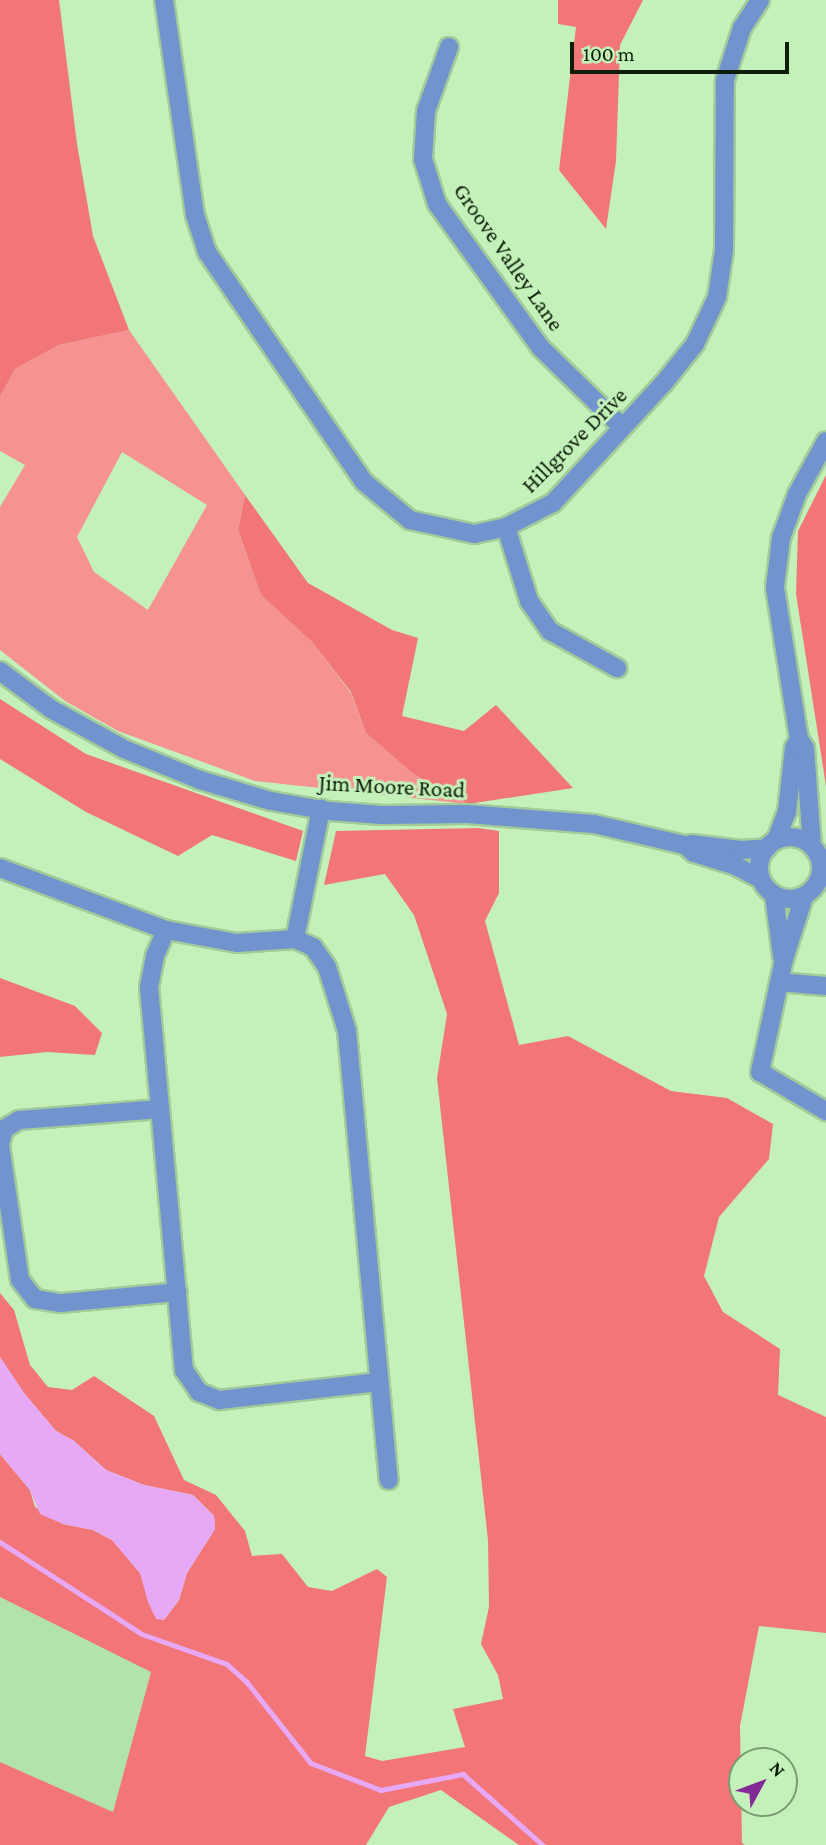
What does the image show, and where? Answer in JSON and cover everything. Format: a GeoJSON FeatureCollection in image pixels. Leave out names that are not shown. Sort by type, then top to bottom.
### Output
{"type":"FeatureCollection","features":[{"type":"Feature","properties":{"kind":"street","name":"Hillgrove Drive"},"geometry":{"type":"LineString","coordinates":[[164,0],[195,215],[207,252],[364,482],[410,520],[474,534],[506,527],[553,503],[621,426],[663,384],[695,344],[717,298],[724,250],[725,80],[742,28],[760,0]]}},
{"type":"Feature","properties":{"kind":"street","name":"Groove Valley Lane"},"geometry":{"type":"LineString","coordinates":[[449,47],[426,111],[424,159],[437,205],[540,347],[621,426]]}},
{"type":"Feature","properties":{"kind":"street"},"geometry":{"type":"LineString","coordinates":[[826,441],[797,494],[780,538],[775,587],[799,739],[805,748],[820,877],[783,959],[760,1072],[826,1111]]}},
{"type":"Feature","properties":{"kind":"street"},"geometry":{"type":"LineString","coordinates":[[506,527],[529,601],[550,631],[617,668]]}},
{"type":"Feature","properties":{"kind":"street","name":"Jim Moore Road"},"geometry":{"type":"LineString","coordinates":[[0,671],[51,709],[144,758],[200,780],[271,801],[382,815],[467,814],[551,819],[606,826],[685,845],[695,843],[741,850],[771,844]]}},
{"type":"Feature","properties":{"kind":"street"},"geometry":{"type":"LineString","coordinates":[[799,739],[794,748],[784,827],[759,863],[760,879],[774,895],[785,899],[816,889]]}},
{"type":"Feature","properties":{"kind":"street"},"geometry":{"type":"LineString","coordinates":[[295,939],[321,809]]}},
{"type":"Feature","properties":{"kind":"street"},"geometry":{"type":"LineString","coordinates":[[771,844],[795,838],[819,854]]}},
{"type":"Feature","properties":{"kind":"street","name":"Jim Moore Road"},"geometry":{"type":"LineString","coordinates":[[685,845],[694,853],[736,866],[760,879]]}},
{"type":"Feature","properties":{"kind":"street"},"geometry":{"type":"LineString","coordinates":[[0,868],[166,930],[237,943],[295,939],[313,947],[327,967],[347,1031],[389,1480]]}},
{"type":"Feature","properties":{"kind":"street"},"geometry":{"type":"LineString","coordinates":[[774,895],[779,948],[783,959]]}},
{"type":"Feature","properties":{"kind":"street"},"geometry":{"type":"LineString","coordinates":[[166,930],[155,956],[149,987],[184,1370],[199,1392],[219,1399],[379,1382]]}},
{"type":"Feature","properties":{"kind":"street"},"geometry":{"type":"LineString","coordinates":[[779,982],[826,986]]}},
{"type":"Feature","properties":{"kind":"street"},"geometry":{"type":"LineString","coordinates":[[160,1109],[19,1120],[4,1129],[0,1145],[20,1280],[35,1299],[61,1303],[177,1292]]}},
{"type":"Feature","properties":{"kind":"shaded area"},"geometry":{"type":"Polygon","coordinates":[[[0,0],[59,0],[77,144],[93,236],[129,330],[59,345],[15,369],[0,397],[0,0]]]}},
{"type":"Feature","properties":{"kind":"shaded area"},"geometry":{"type":"Polygon","coordinates":[[[558,0],[643,0],[620,45],[616,161],[606,229],[559,170],[576,27],[558,24],[558,0]]]}},
{"type":"Feature","properties":{"kind":"shaded area"},"geometry":{"type":"Polygon","coordinates":[[[129,330],[245,495],[238,530],[261,595],[312,642],[351,693],[366,733],[412,773],[468,804],[255,781],[118,731],[65,701],[0,650],[0,507],[25,465],[0,451],[0,397],[15,369],[59,345],[129,330]],[[122,452],[77,537],[94,572],[148,610],[207,505],[122,452]]]}},
{"type":"Feature","properties":{"kind":"shaded area"},"geometry":{"type":"Polygon","coordinates":[[[826,475],[826,786],[796,594],[798,531],[826,475]]]}},
{"type":"Feature","properties":{"kind":"shaded area"},"geometry":{"type":"Polygon","coordinates":[[[245,495],[308,583],[392,630],[418,638],[402,716],[464,731],[496,705],[573,788],[468,804],[412,773],[366,733],[351,692],[312,642],[261,595],[238,530],[245,495]]]}},
{"type":"Feature","properties":{"kind":"shaded area"},"geometry":{"type":"Polygon","coordinates":[[[0,699],[86,754],[303,831],[296,861],[212,835],[178,856],[86,812],[0,759],[0,699]]]}},
{"type":"Feature","properties":{"kind":"shaded area"},"geometry":{"type":"Polygon","coordinates":[[[478,828],[499,831],[499,893],[485,921],[519,1045],[568,1036],[671,1091],[727,1098],[773,1124],[769,1159],[719,1217],[704,1276],[723,1312],[780,1349],[778,1395],[826,1417],[826,1633],[759,1626],[740,1726],[740,1747],[728,1747],[728,1817],[742,1817],[742,1843],[745,1845],[519,1845],[441,1790],[389,1807],[366,1845],[0,1845],[0,1762],[113,1812],[151,1672],[0,1597],[0,1454],[30,1490],[35,1507],[63,1524],[93,1530],[112,1540],[140,1573],[164,1620],[179,1600],[187,1573],[215,1529],[214,1516],[193,1495],[144,1485],[106,1470],[74,1441],[56,1431],[24,1393],[0,1357],[0,1293],[14,1310],[30,1365],[48,1387],[72,1390],[94,1376],[154,1416],[184,1480],[216,1495],[245,1531],[252,1556],[282,1554],[308,1587],[332,1591],[377,1569],[387,1577],[365,1756],[382,1761],[465,1747],[453,1709],[503,1699],[498,1675],[481,1644],[489,1607],[488,1540],[437,1078],[447,1014],[414,915],[385,874],[324,885],[336,831],[478,828]]]}},
{"type":"Feature","properties":{"kind":"shaded area"},"geometry":{"type":"Polygon","coordinates":[[[0,978],[75,1006],[102,1033],[95,1055],[47,1052],[0,1057],[0,978]]]}},
{"type":"Feature","properties":{"kind":"shaded area"},"geometry":{"type":"Polygon","coordinates":[[[0,1357],[24,1393],[56,1431],[74,1441],[106,1470],[144,1485],[193,1495],[214,1516],[215,1529],[187,1573],[179,1600],[164,1620],[156,1619],[140,1573],[112,1540],[93,1530],[63,1524],[40,1514],[30,1490],[0,1454],[0,1357]]]}},
{"type":"Feature","properties":{"kind":"shaded area"},"geometry":{"type":"Polygon","coordinates":[[[0,1597],[151,1672],[113,1812],[0,1762],[0,1597]]]}},
{"type":"Feature","properties":{"kind":"waterway"},"geometry":{"type":"LineString","coordinates":[[0,1542],[142,1634],[227,1664],[247,1682],[311,1763],[381,1790],[463,1774],[543,1845]]}}]}
